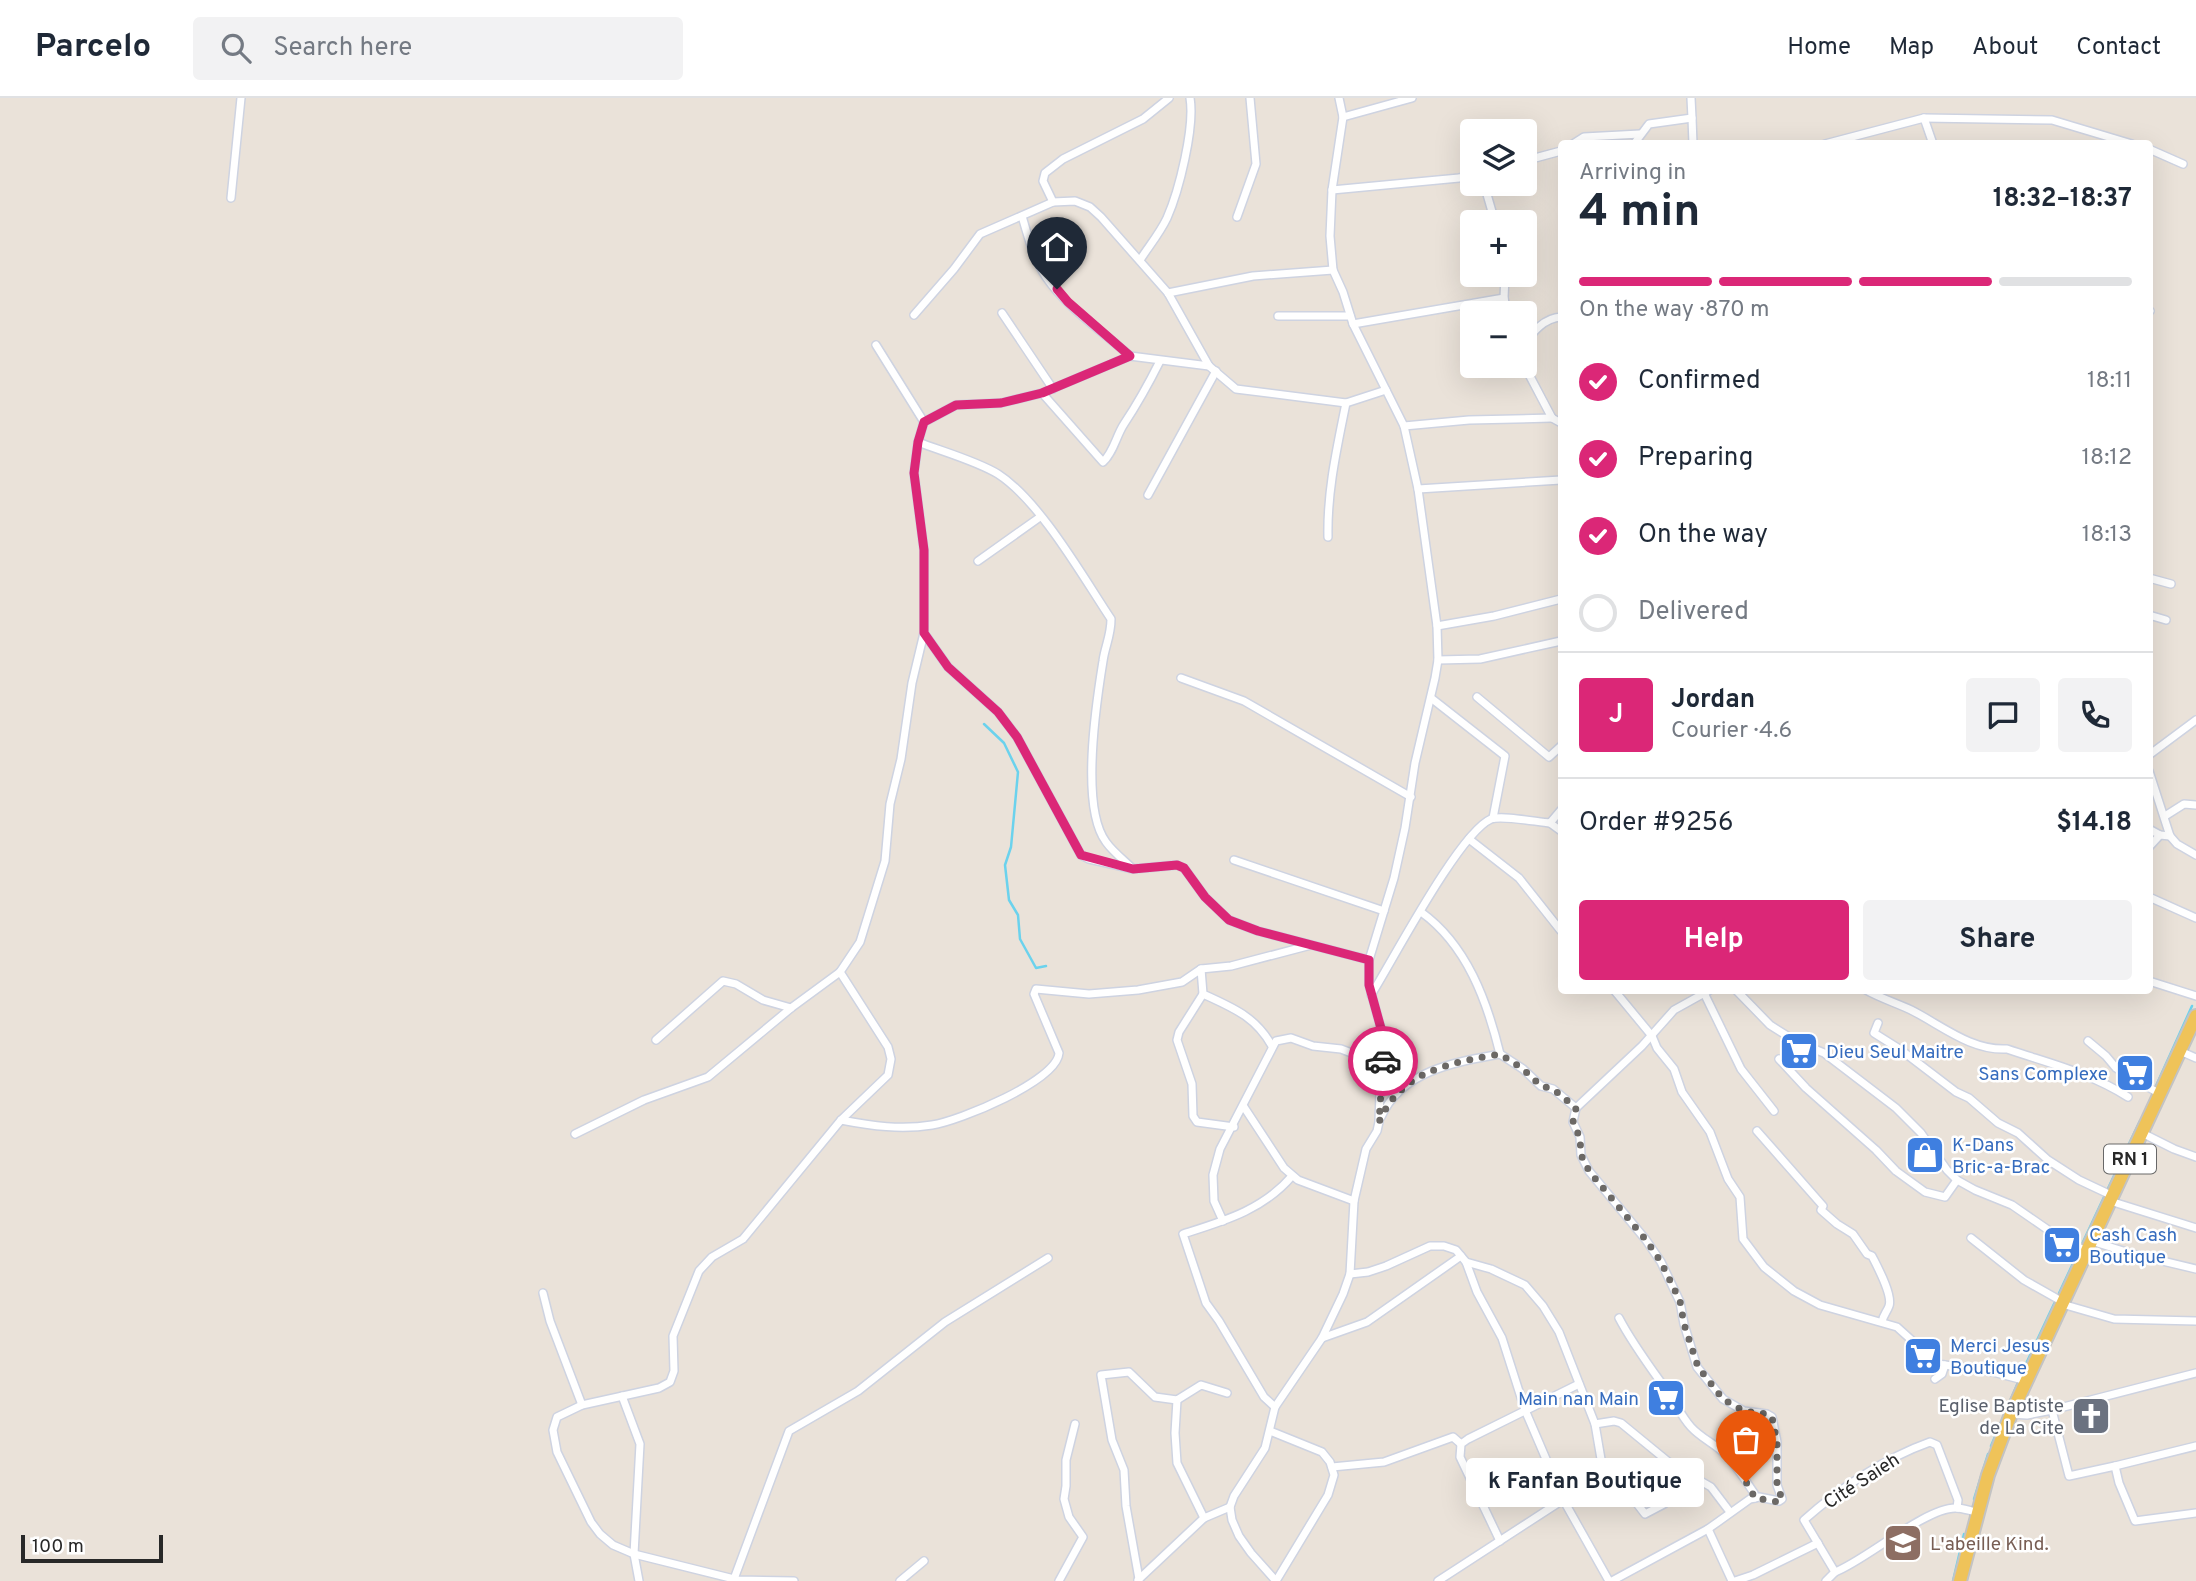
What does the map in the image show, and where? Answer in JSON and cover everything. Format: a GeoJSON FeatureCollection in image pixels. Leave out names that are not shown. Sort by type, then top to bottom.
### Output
{"type":"FeatureCollection","features":[{"type":"Feature","properties":{"kind":"main road","name":"RN 1"},"geometry":{"type":"LineString","coordinates":[[1960,1581],[1977,1512],[2020,1380],[2142,1133],[2196,1016]]}},
{"type":"Feature","properties":{"kind":"street"},"geometry":{"type":"LineString","coordinates":[[231,198],[241,98]]}},
{"type":"Feature","properties":{"kind":"street"},"geometry":{"type":"LineString","coordinates":[[1053,202],[1044,181],[1045,173],[1063,159],[1143,119],[1169,98]]}},
{"type":"Feature","properties":{"kind":"street"},"geometry":{"type":"LineString","coordinates":[[1140,260],[1160,230],[1173,202],[1191,124],[1190,98]]}},
{"type":"Feature","properties":{"kind":"street"},"geometry":{"type":"LineString","coordinates":[[1237,217],[1256,164],[1250,98]]}},
{"type":"Feature","properties":{"kind":"street"},"geometry":{"type":"LineString","coordinates":[[1339,98],[1343,117],[1332,190],[1330,236],[1334,270],[1351,320],[1404,426],[1419,489],[1437,626],[1438,660],[1415,763],[1411,797],[1394,878],[1369,960],[1371,996],[1382,1032],[1379,1122]]}},
{"type":"Feature","properties":{"kind":"street"},"geometry":{"type":"LineString","coordinates":[[1343,117],[1412,98]]}},
{"type":"Feature","properties":{"kind":"street"},"geometry":{"type":"LineString","coordinates":[[1691,98],[1693,140]]}},
{"type":"Feature","properties":{"kind":"street"},"geometry":{"type":"LineString","coordinates":[[1636,140],[1649,124],[1692,118]]}},
{"type":"Feature","properties":{"kind":"street"},"geometry":{"type":"LineString","coordinates":[[1924,118],[1932,140]]}},
{"type":"Feature","properties":{"kind":"street"},"geometry":{"type":"LineString","coordinates":[[1840,140],[1924,118],[2052,120],[2119,140]]}},
{"type":"Feature","properties":{"kind":"street"},"geometry":{"type":"LineString","coordinates":[[1579,140],[1584,137],[1640,134]]}},
{"type":"Feature","properties":{"kind":"street"},"geometry":{"type":"LineString","coordinates":[[2153,151],[2183,164]]}},
{"type":"Feature","properties":{"kind":"street"},"geometry":{"type":"LineString","coordinates":[[1537,157],[1558,152]]}},
{"type":"Feature","properties":{"kind":"street"},"geometry":{"type":"LineString","coordinates":[[1332,190],[1460,178]]}},
{"type":"Feature","properties":{"kind":"street"},"geometry":{"type":"LineString","coordinates":[[914,315],[981,234],[1053,202],[1075,201],[1090,207],[1140,260],[1168,293],[1213,368],[1236,388],[1346,403],[1386,390]]}},
{"type":"Feature","properties":{"kind":"street"},"geometry":{"type":"LineString","coordinates":[[1022,216],[1046,277],[1068,302],[1130,356],[1213,368]]}},
{"type":"Feature","properties":{"kind":"street"},"geometry":{"type":"LineString","coordinates":[[1168,293],[1252,276],[1334,270]]}},
{"type":"Feature","properties":{"kind":"street"},"geometry":{"type":"LineString","coordinates":[[1504,287],[1505,301]]}},
{"type":"Feature","properties":{"kind":"street"},"geometry":{"type":"LineString","coordinates":[[1278,316],[1351,320],[1504,298]]}},
{"type":"Feature","properties":{"kind":"street"},"geometry":{"type":"LineString","coordinates":[[1002,313],[1053,389]]}},
{"type":"Feature","properties":{"kind":"street"},"geometry":{"type":"LineString","coordinates":[[1537,330],[1542,324],[1558,317]]}},
{"type":"Feature","properties":{"kind":"street"},"geometry":{"type":"LineString","coordinates":[[876,345],[924,422]]}},
{"type":"Feature","properties":{"kind":"street"},"geometry":{"type":"LineString","coordinates":[[575,1134],[644,1100],[708,1077],[791,1008],[841,972],[860,942],[885,861],[890,804],[924,633],[924,550],[914,473],[924,422],[956,405],[1001,403],[1042,393],[1130,356]]}},
{"type":"Feature","properties":{"kind":"street"},"geometry":{"type":"LineString","coordinates":[[1042,393],[1103,462],[1112,452],[1160,361]]}},
{"type":"Feature","properties":{"kind":"street"},"geometry":{"type":"LineString","coordinates":[[1148,495],[1213,368]]}},
{"type":"Feature","properties":{"kind":"street"},"geometry":{"type":"LineString","coordinates":[[1531,378],[1552,418]]}},
{"type":"Feature","properties":{"kind":"street"},"geometry":{"type":"LineString","coordinates":[[1328,537],[1327,507],[1346,403]]}},
{"type":"Feature","properties":{"kind":"street"},"geometry":{"type":"LineString","coordinates":[[1404,426],[1469,420],[1552,418],[1558,421]]}},
{"type":"Feature","properties":{"kind":"street"},"geometry":{"type":"LineString","coordinates":[[918,442],[997,473],[1015,487],[1050,528],[1111,619],[1111,637],[1103,657],[1091,749],[1095,821],[1106,842],[1133,869]]}},
{"type":"Feature","properties":{"kind":"street"},"geometry":{"type":"LineString","coordinates":[[1419,489],[1558,480]]}},
{"type":"Feature","properties":{"kind":"street"},"geometry":{"type":"LineString","coordinates":[[978,561],[1040,517]]}},
{"type":"Feature","properties":{"kind":"street"},"geometry":{"type":"LineString","coordinates":[[2153,579],[2171,584]]}},
{"type":"Feature","properties":{"kind":"street"},"geometry":{"type":"LineString","coordinates":[[1437,626],[1494,616],[1558,600]]}},
{"type":"Feature","properties":{"kind":"street"},"geometry":{"type":"LineString","coordinates":[[2153,616],[2166,620]]}},
{"type":"Feature","properties":{"kind":"street"},"geometry":{"type":"LineString","coordinates":[[924,633],[948,667],[998,712],[1017,737],[1081,855],[1133,869],[1177,865],[1184,868],[1205,897],[1229,920],[1249,929],[1369,960]]}},
{"type":"Feature","properties":{"kind":"street"},"geometry":{"type":"LineString","coordinates":[[1438,660],[1480,659],[1558,642]]}},
{"type":"Feature","properties":{"kind":"street"},"geometry":{"type":"LineString","coordinates":[[1181,678],[1244,701],[1411,797]]}},
{"type":"Feature","properties":{"kind":"street"},"geometry":{"type":"LineString","coordinates":[[1477,697],[1549,757],[1558,749]]}},
{"type":"Feature","properties":{"kind":"street"},"geometry":{"type":"LineString","coordinates":[[1431,698],[1505,756],[1493,818]]}},
{"type":"Feature","properties":{"kind":"street"},"geometry":{"type":"LineString","coordinates":[[2153,752],[2196,720]]}},
{"type":"Feature","properties":{"kind":"street"},"geometry":{"type":"LineString","coordinates":[[2153,782],[2170,836],[2177,844],[2196,855]]}},
{"type":"Feature","properties":{"kind":"street"},"geometry":{"type":"LineString","coordinates":[[2165,816],[2185,804],[2196,805]]}},
{"type":"Feature","properties":{"kind":"street"},"geometry":{"type":"LineString","coordinates":[[1550,823],[1558,814]]}},
{"type":"Feature","properties":{"kind":"street"},"geometry":{"type":"LineString","coordinates":[[1371,996],[1447,868],[1478,828],[1493,818],[1550,823],[1558,829]]}},
{"type":"Feature","properties":{"kind":"street"},"geometry":{"type":"LineString","coordinates":[[2153,831],[2170,836]]}},
{"type":"Feature","properties":{"kind":"street"},"geometry":{"type":"LineString","coordinates":[[2153,843],[2160,835]]}},
{"type":"Feature","properties":{"kind":"street"},"geometry":{"type":"LineString","coordinates":[[1469,839],[1519,878],[1558,927]]}},
{"type":"Feature","properties":{"kind":"street"},"geometry":{"type":"LineString","coordinates":[[1234,860],[1384,911]]}},
{"type":"Feature","properties":{"kind":"street"},"geometry":{"type":"LineString","coordinates":[[2153,900],[2196,918]]}},
{"type":"Feature","properties":{"kind":"street"},"geometry":{"type":"LineString","coordinates":[[1421,912],[1447,935],[1473,974],[1491,1019],[1500,1054],[1523,1069],[1541,1086],[1553,1089],[1576,1108]]}},
{"type":"Feature","properties":{"kind":"street"},"geometry":{"type":"LineString","coordinates":[[841,1121],[883,1128],[933,1125],[956,1119],[1036,1082],[1058,1062],[1059,1053],[1034,994],[1036,989],[1089,994],[1138,990],[1182,982],[1200,969],[1231,966],[1311,945]]}},
{"type":"Feature","properties":{"kind":"street"},"geometry":{"type":"LineString","coordinates":[[1200,969],[1203,994],[1179,1032],[1177,1040],[1193,1091],[1192,1116],[1197,1122],[1234,1126]]}},
{"type":"Feature","properties":{"kind":"street"},"geometry":{"type":"LineString","coordinates":[[794,1581],[734,1579],[634,1554],[613,1545],[591,1522],[557,1452],[553,1430],[557,1417],[582,1405],[659,1388],[670,1382],[674,1371],[673,1336],[699,1271],[712,1258],[743,1239],[841,1121],[888,1075],[891,1059],[888,1047],[841,972]]}},
{"type":"Feature","properties":{"kind":"street"},"geometry":{"type":"LineString","coordinates":[[656,1040],[723,981],[736,984],[763,1000],[791,1008]]}},
{"type":"Feature","properties":{"kind":"street"},"geometry":{"type":"LineString","coordinates":[[2153,982],[2196,996]]}},
{"type":"Feature","properties":{"kind":"street"},"geometry":{"type":"LineString","coordinates":[[1203,994],[1237,1009],[1263,1030],[1272,1046]]}},
{"type":"Feature","properties":{"kind":"street"},"geometry":{"type":"LineString","coordinates":[[1617,994],[1652,1036],[1657,1048],[1674,1069],[1682,1092],[1710,1132],[1728,1179],[1740,1197],[1743,1238],[1759,1261],[1794,1291],[1820,1305],[1897,1327],[1932,1359],[1945,1365],[1962,1366],[2020,1380]]}},
{"type":"Feature","properties":{"kind":"street"},"geometry":{"type":"LineString","coordinates":[[1350,1274],[1368,1272],[1430,1246],[1444,1246],[1456,1250],[1502,1338],[1525,1410],[1563,1501],[1611,1581],[1708,1529],[1755,1498],[1779,1502],[1782,1499],[1777,1485],[1777,1442],[1772,1417],[1744,1411],[1723,1399],[1698,1367],[1684,1324],[1680,1301],[1661,1262],[1585,1163],[1581,1155],[1580,1138],[1573,1122],[1576,1108],[1652,1036],[1674,1010],[1705,994]]}},
{"type":"Feature","properties":{"kind":"street"},"geometry":{"type":"LineString","coordinates":[[1707,994],[1741,1069],[1774,1111]]}},
{"type":"Feature","properties":{"kind":"street"},"geometry":{"type":"LineString","coordinates":[[1740,994],[1770,1025],[1797,1042],[1825,1053],[1896,1108],[1921,1133],[1957,1180],[2012,1205],[2084,1247],[2133,1254],[2196,1269]]}},
{"type":"Feature","properties":{"kind":"street"},"geometry":{"type":"LineString","coordinates":[[1875,994],[1959,1038],[2007,1049],[2083,1074],[2128,1097]]}},
{"type":"Feature","properties":{"kind":"street"},"geometry":{"type":"LineString","coordinates":[[1878,1023],[1874,1033],[1956,1092],[1969,1098],[1998,1123],[2018,1133],[2048,1160],[2109,1196],[2196,1228]]}},
{"type":"Feature","properties":{"kind":"street"},"geometry":{"type":"LineString","coordinates":[[1223,1221],[1214,1201],[1213,1175],[1220,1149],[1276,1041],[1291,1038],[1313,1046],[1341,1049],[1383,1065]]}},
{"type":"Feature","properties":{"kind":"street"},"geometry":{"type":"LineString","coordinates":[[2088,1041],[2116,1068],[2149,1090],[2160,1094]]}},
{"type":"Feature","properties":{"kind":"street"},"geometry":{"type":"LineString","coordinates":[[2180,1051],[2196,1058]]}},
{"type":"Feature","properties":{"kind":"street"},"geometry":{"type":"LineString","coordinates":[[1270,1431],[1322,1452],[1334,1475],[1328,1494],[1276,1581],[1239,1536],[1231,1520],[1230,1507],[1234,1496],[1265,1448],[1275,1408],[1322,1338],[1350,1274],[1354,1201],[1366,1149],[1385,1108],[1397,1091],[1419,1076],[1457,1063],[1500,1054]]}},
{"type":"Feature","properties":{"kind":"street"},"geometry":{"type":"LineString","coordinates":[[1779,1059],[1806,1088],[1896,1171],[1925,1192],[1945,1197],[1957,1180]]}},
{"type":"Feature","properties":{"kind":"street"},"geometry":{"type":"LineString","coordinates":[[1244,1107],[1292,1176],[1354,1201]]}},
{"type":"Feature","properties":{"kind":"street"},"geometry":{"type":"LineString","coordinates":[[1757,1131],[1823,1206],[1821,1210],[1836,1224],[1853,1234],[1867,1254],[1872,1256],[1885,1281],[1890,1301],[1882,1322]]}},
{"type":"Feature","properties":{"kind":"street"},"geometry":{"type":"LineString","coordinates":[[2142,1133],[2196,1157]]}},
{"type":"Feature","properties":{"kind":"street"},"geometry":{"type":"LineString","coordinates":[[1275,1408],[1264,1397],[1220,1321],[1206,1303],[1183,1234],[1223,1221],[1269,1200],[1292,1176]]}},
{"type":"Feature","properties":{"kind":"street"},"geometry":{"type":"LineString","coordinates":[[1971,1238],[2024,1280],[2059,1301],[2114,1319],[2196,1321]]}},
{"type":"Feature","properties":{"kind":"street"},"geometry":{"type":"LineString","coordinates":[[734,1579],[789,1431],[858,1391],[946,1322],[1048,1258]]}},
{"type":"Feature","properties":{"kind":"street"},"geometry":{"type":"LineString","coordinates":[[1322,1338],[1367,1322],[1463,1259]]}},
{"type":"Feature","properties":{"kind":"street"},"geometry":{"type":"LineString","coordinates":[[1438,1581],[1563,1501],[1601,1472],[1595,1424],[1559,1332],[1543,1306],[1525,1285],[1463,1259]]}},
{"type":"Feature","properties":{"kind":"street"},"geometry":{"type":"LineString","coordinates":[[543,1293],[550,1321],[582,1405]]}},
{"type":"Feature","properties":{"kind":"street"},"geometry":{"type":"LineString","coordinates":[[1619,1318],[1646,1358],[1657,1381],[1672,1398],[1685,1420],[1723,1452],[1755,1498]]}},
{"type":"Feature","properties":{"kind":"street"},"geometry":{"type":"LineString","coordinates":[[1935,1379],[1942,1374],[1945,1365]]}},
{"type":"Feature","properties":{"kind":"street"},"geometry":{"type":"LineString","coordinates":[[1138,1580],[1126,1506],[1124,1470],[1112,1440],[1101,1375],[1129,1372],[1155,1397],[1177,1400],[1201,1385],[1227,1393]]}},
{"type":"Feature","properties":{"kind":"street"},"geometry":{"type":"LineString","coordinates":[[2011,1414],[2026,1415],[2196,1373]]}},
{"type":"Feature","properties":{"kind":"street"},"geometry":{"type":"LineString","coordinates":[[1461,1444],[1579,1384]]}},
{"type":"Feature","properties":{"kind":"street"},"geometry":{"type":"LineString","coordinates":[[622,1396],[640,1444],[634,1554],[639,1581]]}},
{"type":"Feature","properties":{"kind":"street"},"geometry":{"type":"LineString","coordinates":[[1177,1400],[1177,1463],[1204,1518]]}},
{"type":"Feature","properties":{"kind":"street"},"geometry":{"type":"LineString","coordinates":[[2052,1409],[2069,1476],[2196,1446]]}},
{"type":"Feature","properties":{"kind":"street"},"geometry":{"type":"LineString","coordinates":[[1595,1424],[1614,1421],[1621,1423],[1671,1464],[1711,1487],[1730,1512]]}},
{"type":"Feature","properties":{"kind":"street"},"geometry":{"type":"LineString","coordinates":[[1059,1581],[1083,1537],[1069,1517],[1064,1499],[1066,1460],[1075,1424]]}},
{"type":"Feature","properties":{"kind":"street"},"geometry":{"type":"LineString","coordinates":[[1332,1468],[1384,1462],[1453,1437],[1461,1444]]}},
{"type":"Feature","properties":{"kind":"street","name":"Cité Saieh"},"geometry":{"type":"LineString","coordinates":[[1818,1543],[1804,1520],[1896,1455],[1930,1442],[1937,1445],[1948,1469],[1958,1500],[1957,1508]]}},
{"type":"Feature","properties":{"kind":"street"},"geometry":{"type":"LineString","coordinates":[[1461,1444],[1460,1457],[1500,1541]]}},
{"type":"Feature","properties":{"kind":"street"},"geometry":{"type":"LineString","coordinates":[[2115,1466],[2135,1521],[2196,1513]]}},
{"type":"Feature","properties":{"kind":"street"},"geometry":{"type":"LineString","coordinates":[[1601,1472],[1618,1479],[1645,1514],[1672,1498],[1696,1478]]}},
{"type":"Feature","properties":{"kind":"street"},"geometry":{"type":"LineString","coordinates":[[1138,1580],[1204,1518],[1230,1507]]}},
{"type":"Feature","properties":{"kind":"street"},"geometry":{"type":"LineString","coordinates":[[1826,1581],[1835,1572],[1914,1525],[1947,1509],[1977,1512]]}},
{"type":"Feature","properties":{"kind":"street"},"geometry":{"type":"LineString","coordinates":[[1708,1529],[1733,1581],[1753,1575],[1818,1543],[1835,1572]]}},
{"type":"Feature","properties":{"kind":"street"},"geometry":{"type":"LineString","coordinates":[[900,1581],[924,1561]]}},
{"type":"Feature","properties":{"kind":"waterway"},"geometry":{"type":"LineString","coordinates":[[984,724],[1004,743],[1018,772],[1011,847],[1005,865],[1009,900],[1018,915],[1020,939],[1036,968],[1046,966]]}},
{"type":"Feature","properties":{"kind":"waterway"},"geometry":{"type":"LineString","coordinates":[[2156,1086],[2192,1006]]}},
{"type":"Feature","properties":{"kind":"waterway"},"geometry":{"type":"LineString","coordinates":[[2127,1148],[2140,1121]]}},
{"type":"Feature","properties":{"kind":"waterway"},"geometry":{"type":"LineString","coordinates":[[1991,1446],[2025,1366],[2119,1165]]}},
{"type":"Feature","properties":{"kind":"waterway"},"geometry":{"type":"LineString","coordinates":[[1974,1499],[1988,1454]]}},
{"type":"Feature","properties":{"kind":"waterway"},"geometry":{"type":"LineString","coordinates":[[1953,1581],[1964,1534]]}},
{"type":"Feature","properties":{"kind":"way so far"},"geometry":{"type":"LineString","coordinates":[[1383,1061],[1379,1122],[1397,1091],[1419,1076],[1457,1063],[1500,1054],[1523,1069],[1541,1086],[1553,1089],[1576,1108],[1573,1122],[1580,1138],[1581,1155],[1589,1171],[1661,1262],[1680,1301],[1684,1324],[1698,1367],[1723,1399],[1733,1406],[1750,1413],[1772,1417],[1777,1442],[1777,1485],[1782,1499],[1779,1502],[1755,1498],[1746,1482]]}},
{"type":"Feature","properties":{"kind":"place","name":"Dieu Seul Maitre"},"geometry":{"type":"Point","coordinates":[1799,1051]}},
{"type":"Feature","properties":{"kind":"place","name":"Sans Complexe"},"geometry":{"type":"Point","coordinates":[2135,1073]}},
{"type":"Feature","properties":{"kind":"place","name":"K-Dans Bric-a-Brac"},"geometry":{"type":"Point","coordinates":[1925,1155]}},
{"type":"Feature","properties":{"kind":"place","name":"Cash Cash Boutique"},"geometry":{"type":"Point","coordinates":[2062,1245]}},
{"type":"Feature","properties":{"kind":"place","name":"Merci Jesus Boutique"},"geometry":{"type":"Point","coordinates":[1923,1356]}},
{"type":"Feature","properties":{"kind":"place","name":"Main nan Main"},"geometry":{"type":"Point","coordinates":[1666,1398]}},
{"type":"Feature","properties":{"kind":"place","name":"Eglise Baptiste de La Cite"},"geometry":{"type":"Point","coordinates":[2091,1416]}},
{"type":"Feature","properties":{"kind":"place","name":"k Fanfan Boutique"},"geometry":{"type":"Point","coordinates":[1746,1482]}},
{"type":"Feature","properties":{"kind":"place","name":"L'abeille Kind."},"geometry":{"type":"Point","coordinates":[1903,1543]}},
{"type":"Feature","properties":{"kind":"route"},"geometry":{"type":"LineString","coordinates":[[1057,289],[1068,302],[1130,356],[1042,393],[1001,403],[956,405],[924,422],[914,473],[924,550],[924,633],[948,667],[998,712],[1017,737],[1081,855],[1133,869],[1177,865],[1184,868],[1205,897],[1229,920],[1240,926],[1369,960],[1369,985],[1382,1032],[1383,1061]]}}]}
